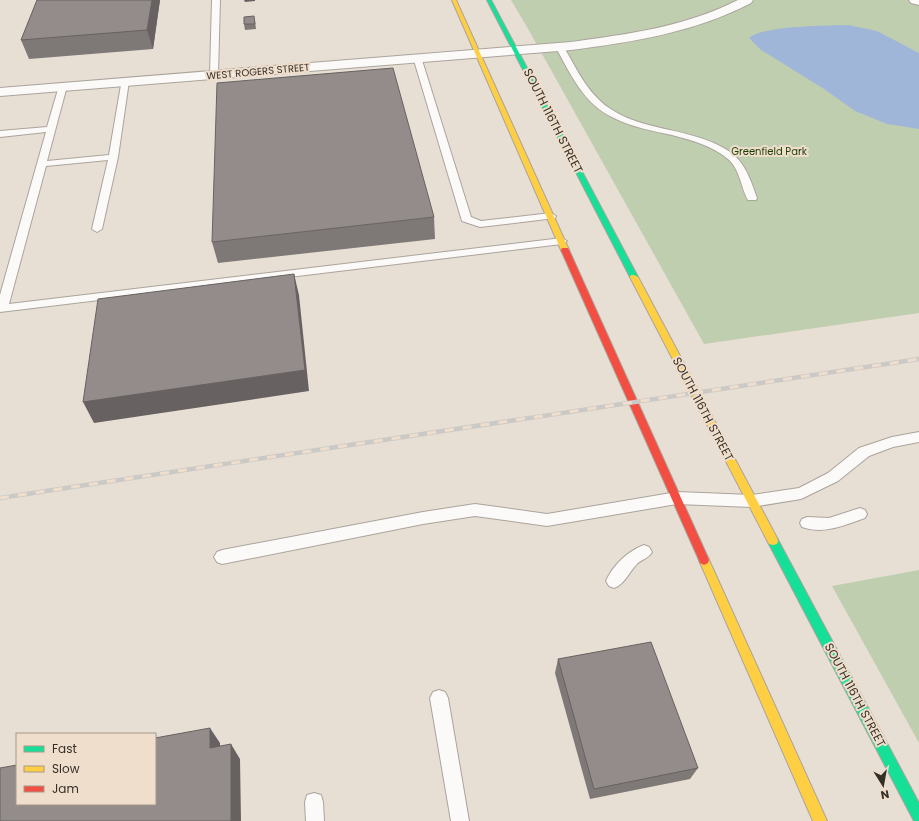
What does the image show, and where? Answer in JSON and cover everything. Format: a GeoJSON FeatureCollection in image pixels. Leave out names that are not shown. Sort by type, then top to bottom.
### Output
{"type":"FeatureCollection","features":[{"type":"Feature","properties":{"kind":"street"},"geometry":{"type":"LineString","coordinates":[[454,0],[820,821]]}},
{"type":"Feature","properties":{"kind":"street","name":"SOUTH 116TH STREET"},"geometry":{"type":"LineString","coordinates":[[489,0],[919,816]]}},
{"type":"Feature","properties":{"kind":"street","name":"WEST ROGERS STREET"},"geometry":{"type":"LineString","coordinates":[[0,92],[478,53],[632,38],[697,22],[732,8],[747,0]]}},
{"type":"Feature","properties":{"kind":"street"},"geometry":{"type":"LineString","coordinates":[[915,0],[919,1]]}},
{"type":"Feature","properties":{"kind":"lane"},"geometry":{"type":"LineString","coordinates":[[214,74],[216,0]]}},
{"type":"Feature","properties":{"kind":"lane"},"geometry":{"type":"LineString","coordinates":[[559,46],[581,86],[598,103],[615,115],[640,124],[676,132],[710,144],[733,158],[744,178],[752,198]]}},
{"type":"Feature","properties":{"kind":"lane"},"geometry":{"type":"LineString","coordinates":[[417,58],[466,219],[480,224],[551,216]]}},
{"type":"Feature","properties":{"kind":"lane"},"geometry":{"type":"LineString","coordinates":[[97,230],[113,156],[125,81]]}},
{"type":"Feature","properties":{"kind":"lane"},"geometry":{"type":"LineString","coordinates":[[63,86],[2,309],[562,241]]}},
{"type":"Feature","properties":{"kind":"lane"},"geometry":{"type":"LineString","coordinates":[[0,134],[51,129]]}},
{"type":"Feature","properties":{"kind":"lane"},"geometry":{"type":"LineString","coordinates":[[42,164],[113,156]]}},
{"type":"Feature","properties":{"kind":"lane"},"geometry":{"type":"LineString","coordinates":[[222,557],[423,518],[475,510],[547,520],[677,498],[752,501],[801,493],[833,477],[864,452],[892,442],[919,437]]}},
{"type":"Feature","properties":{"kind":"lane"},"geometry":{"type":"LineString","coordinates":[[807,524],[829,524],[860,514]]}},
{"type":"Feature","properties":{"kind":"lane"},"geometry":{"type":"LineString","coordinates":[[614,581],[632,559],[644,552]]}},
{"type":"Feature","properties":{"kind":"lane"},"geometry":{"type":"LineString","coordinates":[[439,698],[460,821]]}},
{"type":"Feature","properties":{"kind":"lane"},"geometry":{"type":"LineString","coordinates":[[314,802],[315,821]]}},
{"type":"Feature","properties":{"kind":"green space","name":"Greenfield Park"},"geometry":{"type":"Polygon","coordinates":[[[511,0],[919,0],[919,313],[704,344],[511,0]]]}},
{"type":"Feature","properties":{"kind":"green space"},"geometry":{"type":"Polygon","coordinates":[[[919,570],[919,743],[832,586],[919,570]]]}},
{"type":"Feature","properties":{"kind":"water"},"geometry":{"type":"Polygon","coordinates":[[[848,25],[877,31],[919,53],[919,129],[887,124],[855,111],[824,89],[761,50],[749,38],[757,34],[782,28],[848,25]]]}},
{"type":"Feature","properties":{"kind":"building"},"geometry":{"type":"Polygon","coordinates":[[[37,0],[152,0],[147,30],[21,40],[37,0]]]}},
{"type":"Feature","properties":{"kind":"building"},"geometry":{"type":"Polygon","coordinates":[[[254,16],[255,24],[244,24],[244,17],[254,16]]]}},
{"type":"Feature","properties":{"kind":"building"},"geometry":{"type":"Polygon","coordinates":[[[393,68],[434,217],[212,242],[217,83],[393,68]]]}},
{"type":"Feature","properties":{"kind":"building"},"geometry":{"type":"Polygon","coordinates":[[[294,274],[305,370],[83,402],[98,299],[294,274]]]}},
{"type":"Feature","properties":{"kind":"building"},"geometry":{"type":"Polygon","coordinates":[[[651,642],[698,768],[594,789],[558,659],[651,642]]]}},
{"type":"Feature","properties":{"kind":"building"},"geometry":{"type":"Polygon","coordinates":[[[210,728],[210,748],[231,744],[231,821],[0,821],[0,768],[16,765],[16,805],[156,805],[156,738],[210,728]]]}},
{"type":"Feature","properties":{"kind":"railway"},"geometry":{"type":"LineString","coordinates":[[0,498],[919,359]]}},
{"type":"Feature","properties":{"kind":"traffic: fast"},"geometry":{"type":"LineString","coordinates":[[489,0],[634,277]]}},
{"type":"Feature","properties":{"kind":"traffic: fast"},"geometry":{"type":"LineString","coordinates":[[773,541],[919,816]]}},
{"type":"Feature","properties":{"kind":"traffic: slow"},"geometry":{"type":"LineString","coordinates":[[454,0],[565,250]]}},
{"type":"Feature","properties":{"kind":"traffic: slow"},"geometry":{"type":"LineString","coordinates":[[634,277],[773,541]]}},
{"type":"Feature","properties":{"kind":"traffic: slow"},"geometry":{"type":"LineString","coordinates":[[704,560],[820,821]]}},
{"type":"Feature","properties":{"kind":"traffic: jam"},"geometry":{"type":"LineString","coordinates":[[565,250],[704,560]]}}]}
